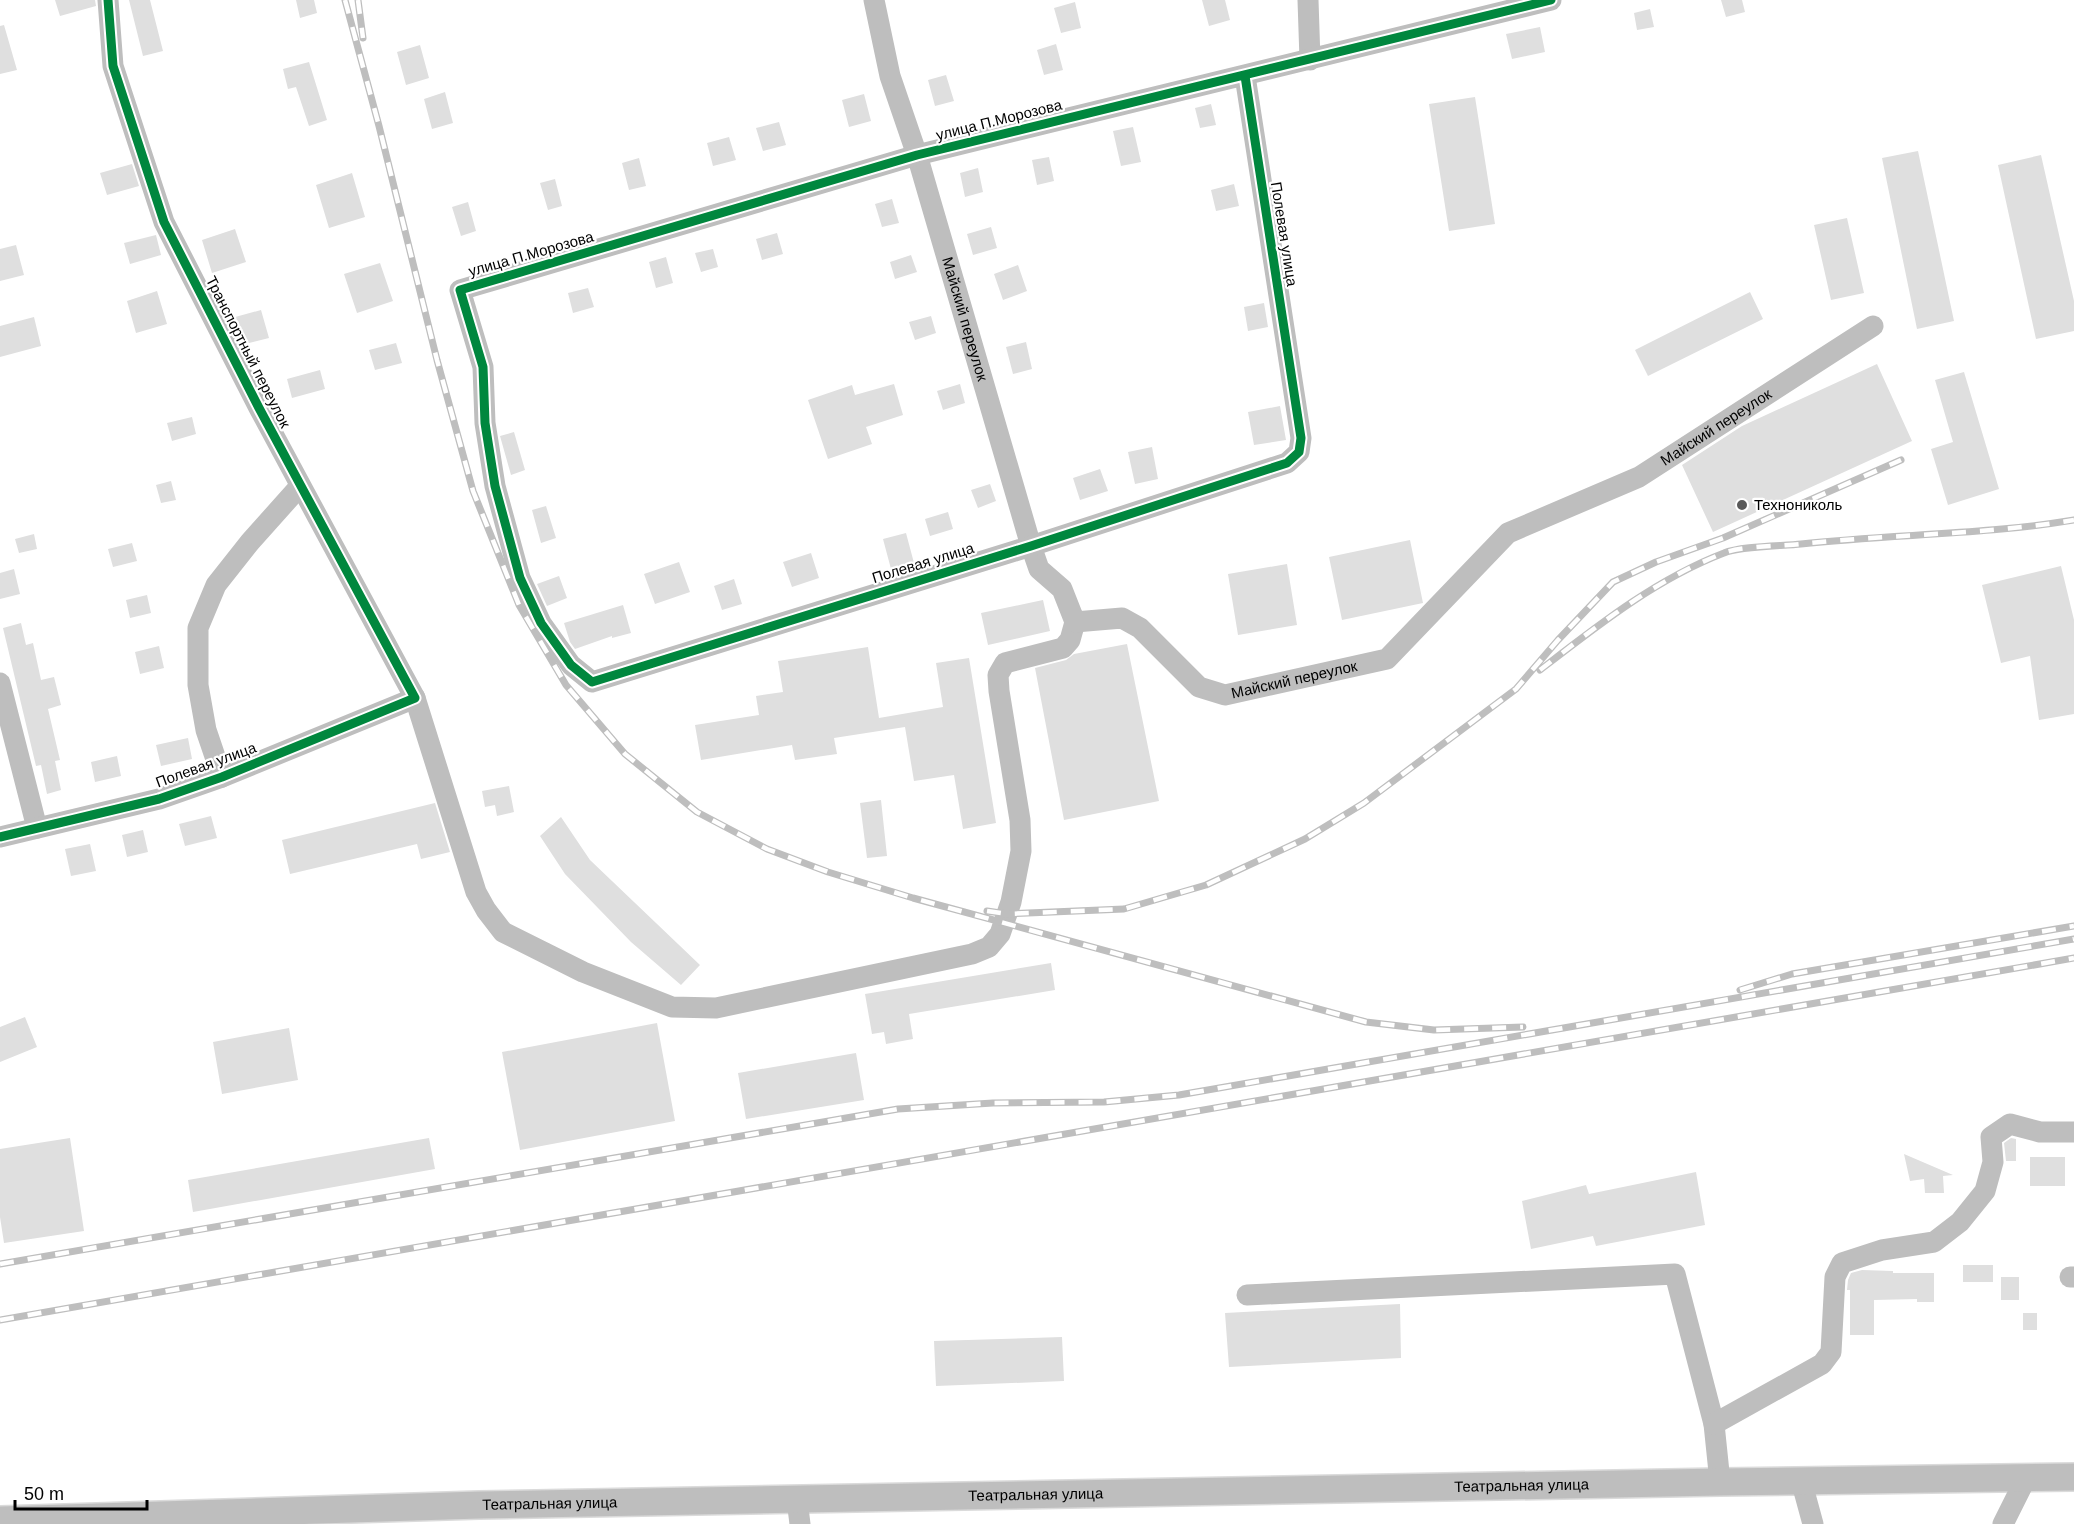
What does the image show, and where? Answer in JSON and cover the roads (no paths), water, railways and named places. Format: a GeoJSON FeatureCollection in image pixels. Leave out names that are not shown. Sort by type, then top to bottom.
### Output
{"type":"FeatureCollection","features":[{"type":"Feature","properties":{"kind":"main road","name":"Театральная улица"},"geometry":{"type":"LineString","coordinates":[[0,1520],[368,1516],[479,1505],[798,1512],[1720,1482],[2074,1478]]}},
{"type":"Feature","properties":{"kind":"street","name":"Транспортный переулок"},"geometry":{"type":"LineString","coordinates":[[108,0],[113,66],[164,222],[300,486],[415,698],[476,892],[503,932],[583,972],[672,1008],[716,1008],[972,954],[990,947],[1000,934],[1011,903],[1021,851],[1020,820],[999,691],[999,675],[1005,663],[1063,648],[1070,640],[1076,622]]}},
{"type":"Feature","properties":{"kind":"street","name":"Майский переулок"},"geometry":{"type":"LineString","coordinates":[[874,0],[890,76],[917,155],[1030,546],[1039,569],[1062,589],[1076,622],[1122,618],[1140,628],[1199,687],[1225,695],[1387,659],[1508,533],[1639,477],[1873,326]]}},
{"type":"Feature","properties":{"kind":"street"},"geometry":{"type":"LineString","coordinates":[[1308,0],[1310,60]]}},
{"type":"Feature","properties":{"kind":"street","name":"улица П.Морозова"},"geometry":{"type":"LineString","coordinates":[[460,291],[917,155],[1551,0]]}},
{"type":"Feature","properties":{"kind":"street","name":"Полевая улица"},"geometry":{"type":"LineString","coordinates":[[460,291],[483,367],[485,423],[495,486],[520,578],[541,623],[571,665],[591,682],[1030,546],[1287,462],[1299,452],[1300,438],[1245,76]]}},
{"type":"Feature","properties":{"kind":"street"},"geometry":{"type":"LineString","coordinates":[[222,777],[206,730],[198,686],[198,628],[216,585],[250,542],[300,486]]}},
{"type":"Feature","properties":{"kind":"street"},"geometry":{"type":"LineString","coordinates":[[0,683],[37,828]]}},
{"type":"Feature","properties":{"kind":"street","name":"Полевая улица"},"geometry":{"type":"LineString","coordinates":[[0,837],[159,799],[222,777],[415,698]]}},
{"type":"Feature","properties":{"kind":"street"},"geometry":{"type":"LineString","coordinates":[[1714,1424],[1822,1364],[1831,1352],[1835,1277],[1842,1263],[1882,1250],[1934,1242],[1960,1222],[1985,1191],[1993,1162],[1991,1137],[2010,1124],[2040,1132],[2074,1132]]}},
{"type":"Feature","properties":{"kind":"street"},"geometry":{"type":"LineString","coordinates":[[1247,1295],[1675,1274],[1714,1424],[1720,1482]]}},
{"type":"Feature","properties":{"kind":"street"},"geometry":{"type":"LineString","coordinates":[[2003,1524],[2026,1478]]}},
{"type":"Feature","properties":{"kind":"street"},"geometry":{"type":"LineString","coordinates":[[1802,1480],[1813,1524]]}},
{"type":"Feature","properties":{"kind":"railway"},"geometry":{"type":"LineString","coordinates":[[345,0],[473,491],[519,605],[566,685],[625,754],[697,812],[767,849],[828,872],[913,898],[1366,1022],[1434,1030],[1523,1027]]}},
{"type":"Feature","properties":{"kind":"railway"},"geometry":{"type":"LineString","coordinates":[[358,0],[363,38]]}},
{"type":"Feature","properties":{"kind":"railway"},"geometry":{"type":"LineString","coordinates":[[987,911],[1007,914],[1124,909],[1206,885],[1305,839],[1364,803],[1516,689],[1613,582],[1656,562],[1723,538],[1901,460]]}},
{"type":"Feature","properties":{"kind":"railway"},"geometry":{"type":"LineString","coordinates":[[1540,670],[1605,620],[1651,590],[1699,564],[1731,551],[2006,529],[2074,520]]}},
{"type":"Feature","properties":{"kind":"railway"},"geometry":{"type":"LineString","coordinates":[[1740,990],[1792,974],[2074,926]]}},
{"type":"Feature","properties":{"kind":"railway"},"geometry":{"type":"LineString","coordinates":[[0,1264],[898,1109],[993,1103],[1104,1102],[1179,1095],[2074,939]]}},
{"type":"Feature","properties":{"kind":"railway"},"geometry":{"type":"LineString","coordinates":[[0,1320],[2074,958]]}},
{"type":"Feature","properties":{"kind":"place","name":"Технониколь"},"geometry":{"type":"Point","coordinates":[1742,505]}}]}
